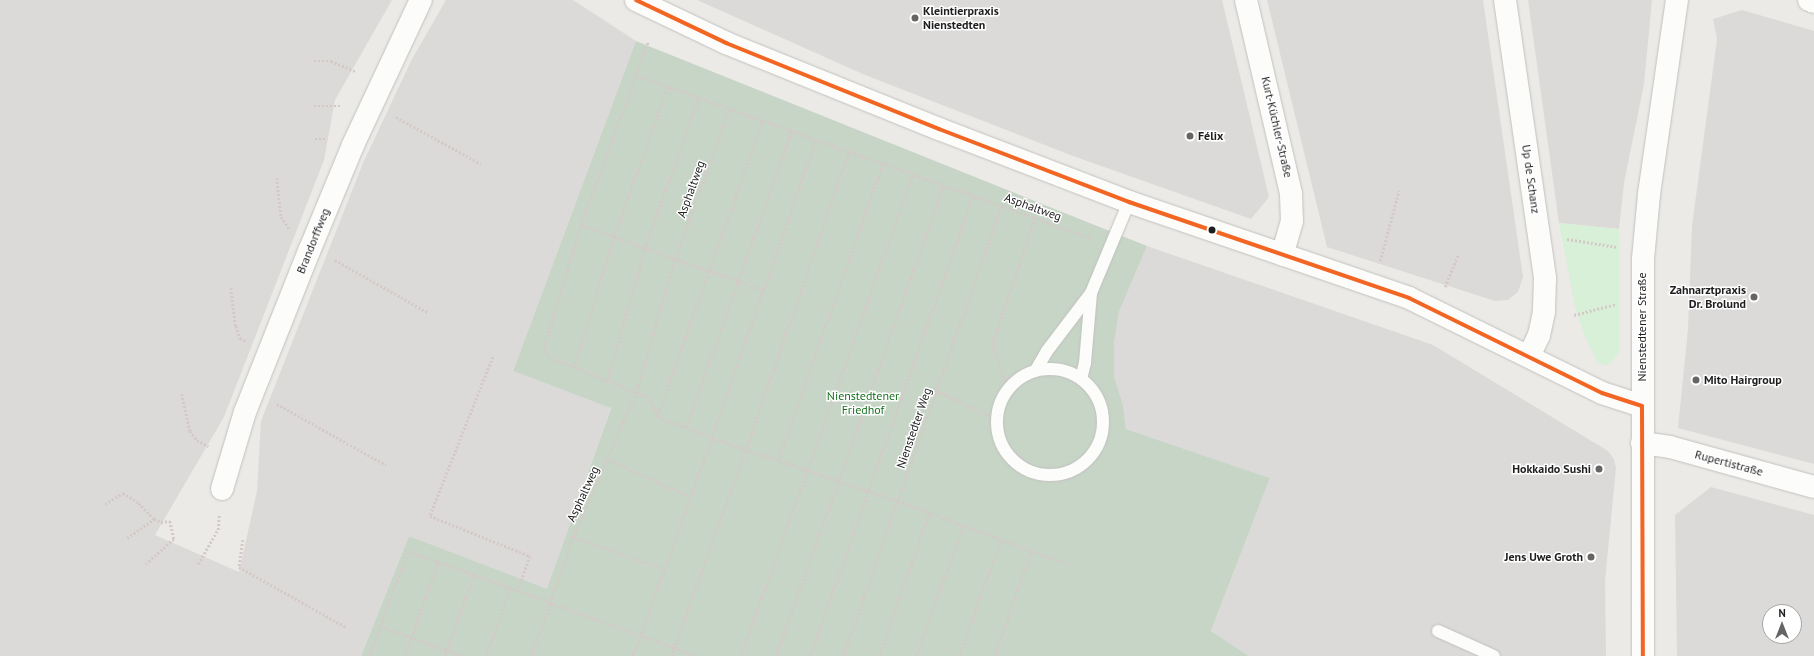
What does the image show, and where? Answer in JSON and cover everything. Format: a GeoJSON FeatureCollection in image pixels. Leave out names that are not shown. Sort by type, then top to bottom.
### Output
{"type":"FeatureCollection","features":[{"type":"Feature","properties":{"kind":"street","name":"Brandorffweg"},"geometry":{"type":"LineString","coordinates":[[222,488],[244,412],[300,274],[353,145],[421,0]]}},
{"type":"Feature","properties":{"kind":"street"},"geometry":{"type":"LineString","coordinates":[[636,0],[726,43],[858,97],[1129,202],[1408,298],[1529,356],[1602,394],[1642,406]]}},
{"type":"Feature","properties":{"kind":"street","name":"Kurt-Küchler-Straße"},"geometry":{"type":"LineString","coordinates":[[1246,0],[1292,194],[1292,221],[1282,255]]}},
{"type":"Feature","properties":{"kind":"street","name":"Up de Schanz"},"geometry":{"type":"LineString","coordinates":[[1505,0],[1545,278],[1543,320],[1540,335],[1529,356]]}},
{"type":"Feature","properties":{"kind":"street","name":"Nienstedtener Straße"},"geometry":{"type":"LineString","coordinates":[[1643,656],[1641,317],[1644,241],[1677,0]]}},
{"type":"Feature","properties":{"kind":"street"},"geometry":{"type":"LineString","coordinates":[[1809,0],[1814,2]]}},
{"type":"Feature","properties":{"kind":"street","name":"Rupertistraße"},"geometry":{"type":"LineString","coordinates":[[1642,443],[1670,447],[1814,487]]}},
{"type":"Feature","properties":{"kind":"lane"},"geometry":{"type":"LineString","coordinates":[[1036,370],[1047,351],[1091,293],[1129,202]]}},
{"type":"Feature","properties":{"kind":"lane"},"geometry":{"type":"LineString","coordinates":[[1081,379],[1085,363],[1091,293]]}},
{"type":"Feature","properties":{"kind":"lane"},"geometry":{"type":"LineString","coordinates":[[1052,369],[1081,379],[1091,389],[1099,402],[1103,423],[1098,445],[1079,467],[1065,473],[1048,475],[1032,472],[1016,464],[1005,451],[998,435],[996,418],[1000,403],[1008,389],[1016,380],[1036,370],[1052,369]]}},
{"type":"Feature","properties":{"kind":"lane"},"geometry":{"type":"LineString","coordinates":[[1438,631],[1494,656]]}},
{"type":"Feature","properties":{"kind":"path"},"geometry":{"type":"LineString","coordinates":[[648,42],[581,225],[544,348],[549,357],[649,398],[657,417],[712,438],[929,513],[1070,565]]}},
{"type":"Feature","properties":{"kind":"path"},"geometry":{"type":"LineString","coordinates":[[314,60],[331,61],[359,73]]}},
{"type":"Feature","properties":{"kind":"path"},"geometry":{"type":"LineString","coordinates":[[636,75],[730,108]]}},
{"type":"Feature","properties":{"kind":"path"},"geometry":{"type":"LineString","coordinates":[[574,368],[614,237],[668,86]]}},
{"type":"Feature","properties":{"kind":"path"},"geometry":{"type":"LineString","coordinates":[[607,380],[645,248],[699,97]]}},
{"type":"Feature","properties":{"kind":"path"},"geometry":{"type":"LineString","coordinates":[[314,106],[345,106]]}},
{"type":"Feature","properties":{"kind":"path","name":"Asphaltweg"},"geometry":{"type":"LineString","coordinates":[[531,656],[573,537],[609,460],[636,393],[675,259],[730,108],[1111,245]]}},
{"type":"Feature","properties":{"kind":"path"},"geometry":{"type":"LineString","coordinates":[[389,113],[481,164]]}},
{"type":"Feature","properties":{"kind":"path"},"geometry":{"type":"LineString","coordinates":[[657,417],[763,120]]}},
{"type":"Feature","properties":{"kind":"path"},"geometry":{"type":"LineString","coordinates":[[686,428],[792,131]]}},
{"type":"Feature","properties":{"kind":"path"},"geometry":{"type":"LineString","coordinates":[[633,656],[712,438],[816,139]]}},
{"type":"Feature","properties":{"kind":"path"},"geometry":{"type":"LineString","coordinates":[[671,656],[746,449],[849,151]]}},
{"type":"Feature","properties":{"kind":"path"},"geometry":{"type":"LineString","coordinates":[[778,460],[883,163]]}},
{"type":"Feature","properties":{"kind":"path"},"geometry":{"type":"LineString","coordinates":[[741,656],[913,174]]}},
{"type":"Feature","properties":{"kind":"path"},"geometry":{"type":"LineString","coordinates":[[276,178],[281,217],[292,230]]}},
{"type":"Feature","properties":{"kind":"path"},"geometry":{"type":"LineString","coordinates":[[776,656],[944,185]]}},
{"type":"Feature","properties":{"kind":"path"},"geometry":{"type":"LineString","coordinates":[[1379,264],[1399,190]]}},
{"type":"Feature","properties":{"kind":"path"},"geometry":{"type":"LineString","coordinates":[[810,656],[973,195]]}},
{"type":"Feature","properties":{"kind":"path","name":"Nienstedter Weg"},"geometry":{"type":"LineString","coordinates":[[843,656],[1002,205]]}},
{"type":"Feature","properties":{"kind":"path"},"geometry":{"type":"LineString","coordinates":[[1008,389],[992,345],[1035,218]]}},
{"type":"Feature","properties":{"kind":"path"},"geometry":{"type":"LineString","coordinates":[[581,225],[764,290]]}},
{"type":"Feature","properties":{"kind":"path"},"geometry":{"type":"LineString","coordinates":[[1558,238],[1624,248]]}},
{"type":"Feature","properties":{"kind":"path"},"geometry":{"type":"LineString","coordinates":[[1444,290],[1458,254]]}},
{"type":"Feature","properties":{"kind":"path"},"geometry":{"type":"LineString","coordinates":[[331,258],[427,312]]}},
{"type":"Feature","properties":{"kind":"path"},"geometry":{"type":"LineString","coordinates":[[231,288],[236,326],[240,338],[251,345]]}},
{"type":"Feature","properties":{"kind":"path"},"geometry":{"type":"LineString","coordinates":[[1574,315],[1622,302]]}},
{"type":"Feature","properties":{"kind":"path"},"geometry":{"type":"LineString","coordinates":[[493,357],[430,516],[530,556],[518,591]]}},
{"type":"Feature","properties":{"kind":"path"},"geometry":{"type":"LineString","coordinates":[[937,391],[996,418]]}},
{"type":"Feature","properties":{"kind":"path"},"geometry":{"type":"LineString","coordinates":[[182,394],[190,431],[197,440],[210,448]]}},
{"type":"Feature","properties":{"kind":"path"},"geometry":{"type":"LineString","coordinates":[[273,402],[386,465]]}},
{"type":"Feature","properties":{"kind":"path"},"geometry":{"type":"LineString","coordinates":[[609,460],[691,497]]}},
{"type":"Feature","properties":{"kind":"path"},"geometry":{"type":"LineString","coordinates":[[198,564],[218,530],[222,488]]}},
{"type":"Feature","properties":{"kind":"path"},"geometry":{"type":"LineString","coordinates":[[105,504],[123,493],[139,504],[154,519],[161,522],[170,521],[174,539],[144,566]]}},
{"type":"Feature","properties":{"kind":"path"},"geometry":{"type":"LineString","coordinates":[[879,656],[929,513]]}},
{"type":"Feature","properties":{"kind":"path"},"geometry":{"type":"LineString","coordinates":[[127,538],[154,519]]}},
{"type":"Feature","properties":{"kind":"path"},"geometry":{"type":"LineString","coordinates":[[916,656],[963,526]]}},
{"type":"Feature","properties":{"kind":"path"},"geometry":{"type":"LineString","coordinates":[[573,537],[664,569]]}},
{"type":"Feature","properties":{"kind":"path"},"geometry":{"type":"LineString","coordinates":[[959,656],[1001,539]]}},
{"type":"Feature","properties":{"kind":"path"},"geometry":{"type":"LineString","coordinates":[[243,540],[239,567],[346,627]]}},
{"type":"Feature","properties":{"kind":"path"},"geometry":{"type":"LineString","coordinates":[[369,656],[408,551],[698,656]]}},
{"type":"Feature","properties":{"kind":"path"},"geometry":{"type":"LineString","coordinates":[[995,656],[1031,551]]}},
{"type":"Feature","properties":{"kind":"path"},"geometry":{"type":"LineString","coordinates":[[405,656],[438,562]]}},
{"type":"Feature","properties":{"kind":"path"},"geometry":{"type":"LineString","coordinates":[[445,656],[474,575]]}},
{"type":"Feature","properties":{"kind":"path"},"geometry":{"type":"LineString","coordinates":[[486,656],[510,588]]}},
{"type":"Feature","properties":{"kind":"path"},"geometry":{"type":"LineString","coordinates":[[380,626],[464,656]]}},
{"type":"Feature","properties":{"kind":"shaded area"},"geometry":{"type":"Polygon","coordinates":[[[0,0],[392,0],[335,100],[324,160],[224,417],[155,535],[239,572],[257,491],[261,421],[363,163],[412,59],[446,0],[573,0],[636,41],[513,371],[611,407],[547,590],[409,536],[361,656],[0,656],[0,0]]]}},
{"type":"Feature","properties":{"kind":"shaded area"},"geometry":{"type":"Polygon","coordinates":[[[697,0],[1222,0],[1269,197],[1251,219],[1073,156],[865,75],[697,0]]]}},
{"type":"Feature","properties":{"kind":"shaded area"},"geometry":{"type":"Polygon","coordinates":[[[1267,0],[1483,0],[1523,277],[1518,292],[1508,300],[1495,301],[1327,247],[1267,0]]]}},
{"type":"Feature","properties":{"kind":"shaded area"},"geometry":{"type":"Polygon","coordinates":[[[1528,0],[1652,0],[1644,84],[1624,183],[1619,229],[1559,223],[1528,0]]]}},
{"type":"Feature","properties":{"kind":"shaded area"},"geometry":{"type":"Polygon","coordinates":[[[1742,10],[1814,31],[1814,464],[1678,428],[1688,329],[1692,226],[1717,39],[1713,19],[1742,10]]]}},
{"type":"Feature","properties":{"kind":"shaded area"},"geometry":{"type":"Polygon","coordinates":[[[1147,246],[1433,345],[1608,451],[1614,459],[1616,468],[1605,581],[1606,656],[1249,656],[1211,631],[1270,478],[1126,429],[1123,405],[1114,376],[1114,344],[1119,312],[1147,246]]]}},
{"type":"Feature","properties":{"kind":"shaded area"},"geometry":{"type":"Polygon","coordinates":[[[1711,487],[1814,515],[1814,656],[1677,656],[1675,515],[1711,487]]]}},
{"type":"Feature","properties":{"kind":"green space","name":"Nienstedtener Friedhof"},"geometry":{"type":"Polygon","coordinates":[[[636,41],[1147,246],[1119,312],[1114,344],[1114,376],[1123,405],[1126,429],[1270,478],[1211,631],[1249,656],[361,656],[409,536],[547,589],[611,408],[513,371],[636,41]]]}},
{"type":"Feature","properties":{"kind":"green space"},"geometry":{"type":"Polygon","coordinates":[[[1559,223],[1619,229],[1619,352],[1610,364],[1605,366],[1597,362],[1583,332],[1574,303],[1559,223]]]}},
{"type":"Feature","properties":{"kind":"transit line"},"geometry":{"type":"LineString","coordinates":[[636,0],[726,43],[939,129],[1129,202],[1409,298],[1602,393],[1642,406]]}},
{"type":"Feature","properties":{"kind":"transit line"},"geometry":{"type":"LineString","coordinates":[[1642,406],[1643,656]]}},
{"type":"Feature","properties":{"kind":"place","name":"Kleintierpraxis Nienstedten"},"geometry":{"type":"Point","coordinates":[915,18]}},
{"type":"Feature","properties":{"kind":"place","name":"Félix"},"geometry":{"type":"Point","coordinates":[1190,136]}},
{"type":"Feature","properties":{"kind":"place","name":"Zahnarztpraxis Dr. Brolund"},"geometry":{"type":"Point","coordinates":[1754,297]}},
{"type":"Feature","properties":{"kind":"place","name":"Mito Hairgroup"},"geometry":{"type":"Point","coordinates":[1696,380]}},
{"type":"Feature","properties":{"kind":"place","name":"Hokkaido Sushi"},"geometry":{"type":"Point","coordinates":[1599,469]}},
{"type":"Feature","properties":{"kind":"place","name":"Jens Uwe Groth"},"geometry":{"type":"Point","coordinates":[1591,557]}}]}
